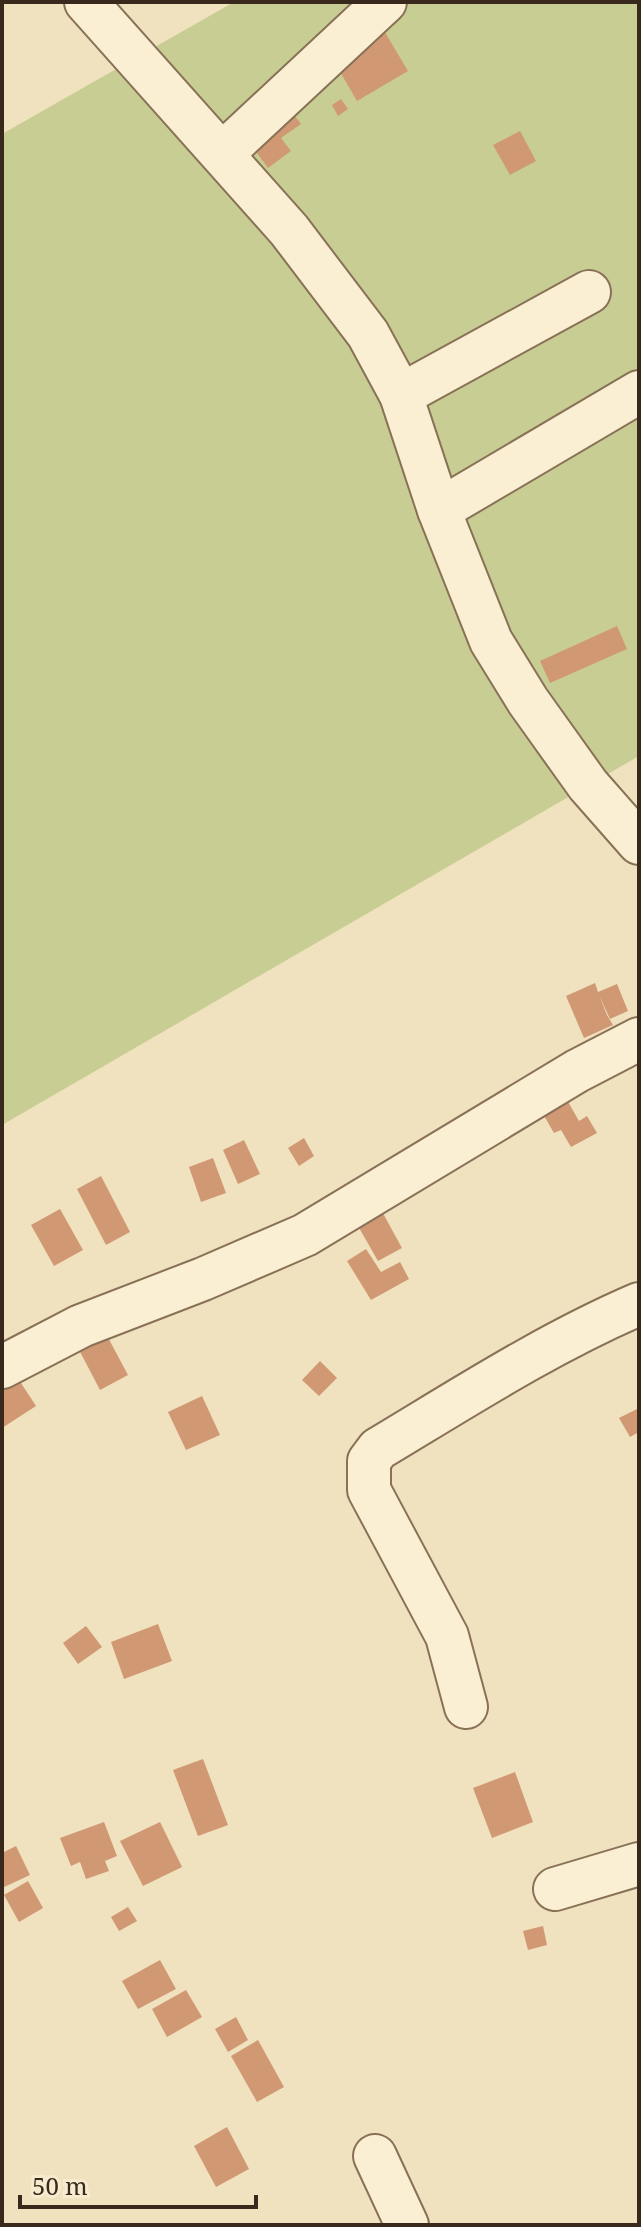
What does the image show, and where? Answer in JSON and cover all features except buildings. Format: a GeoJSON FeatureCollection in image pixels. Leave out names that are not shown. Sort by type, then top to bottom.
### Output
{"type":"FeatureCollection","features":[{"type":"Feature","properties":{"kind":"street"},"geometry":{"type":"LineString","coordinates":[[86,2],[289,230],[368,334],[401,395],[439,510],[491,641],[528,701],[588,785],[639,843]]}},
{"type":"Feature","properties":{"kind":"street"},"geometry":{"type":"LineString","coordinates":[[223,153],[385,2]]}},
{"type":"Feature","properties":{"kind":"street"},"geometry":{"type":"LineString","coordinates":[[401,395],[589,292]]}},
{"type":"Feature","properties":{"kind":"street"},"geometry":{"type":"LineString","coordinates":[[439,510],[639,392]]}},
{"type":"Feature","properties":{"kind":"street"},"geometry":{"type":"LineString","coordinates":[[2,1367],[81,1326],[305,1235],[565,1078],[639,1039]]}},
{"type":"Feature","properties":{"kind":"street"},"geometry":{"type":"LineString","coordinates":[[466,1707],[447,1636],[369,1490],[369,1461],[378,1449],[499,1377],[590,1325],[639,1304]]}},
{"type":"Feature","properties":{"kind":"street"},"geometry":{"type":"LineString","coordinates":[[555,1889],[639,1864]]}},
{"type":"Feature","properties":{"kind":"street"},"geometry":{"type":"LineString","coordinates":[[375,2156],[407,2225]]}},
{"type":"Feature","properties":{"kind":"green space"},"geometry":{"type":"Polygon","coordinates":[[[234,2],[639,2],[639,756],[2,1125],[2,134],[234,2]]]}}]}
